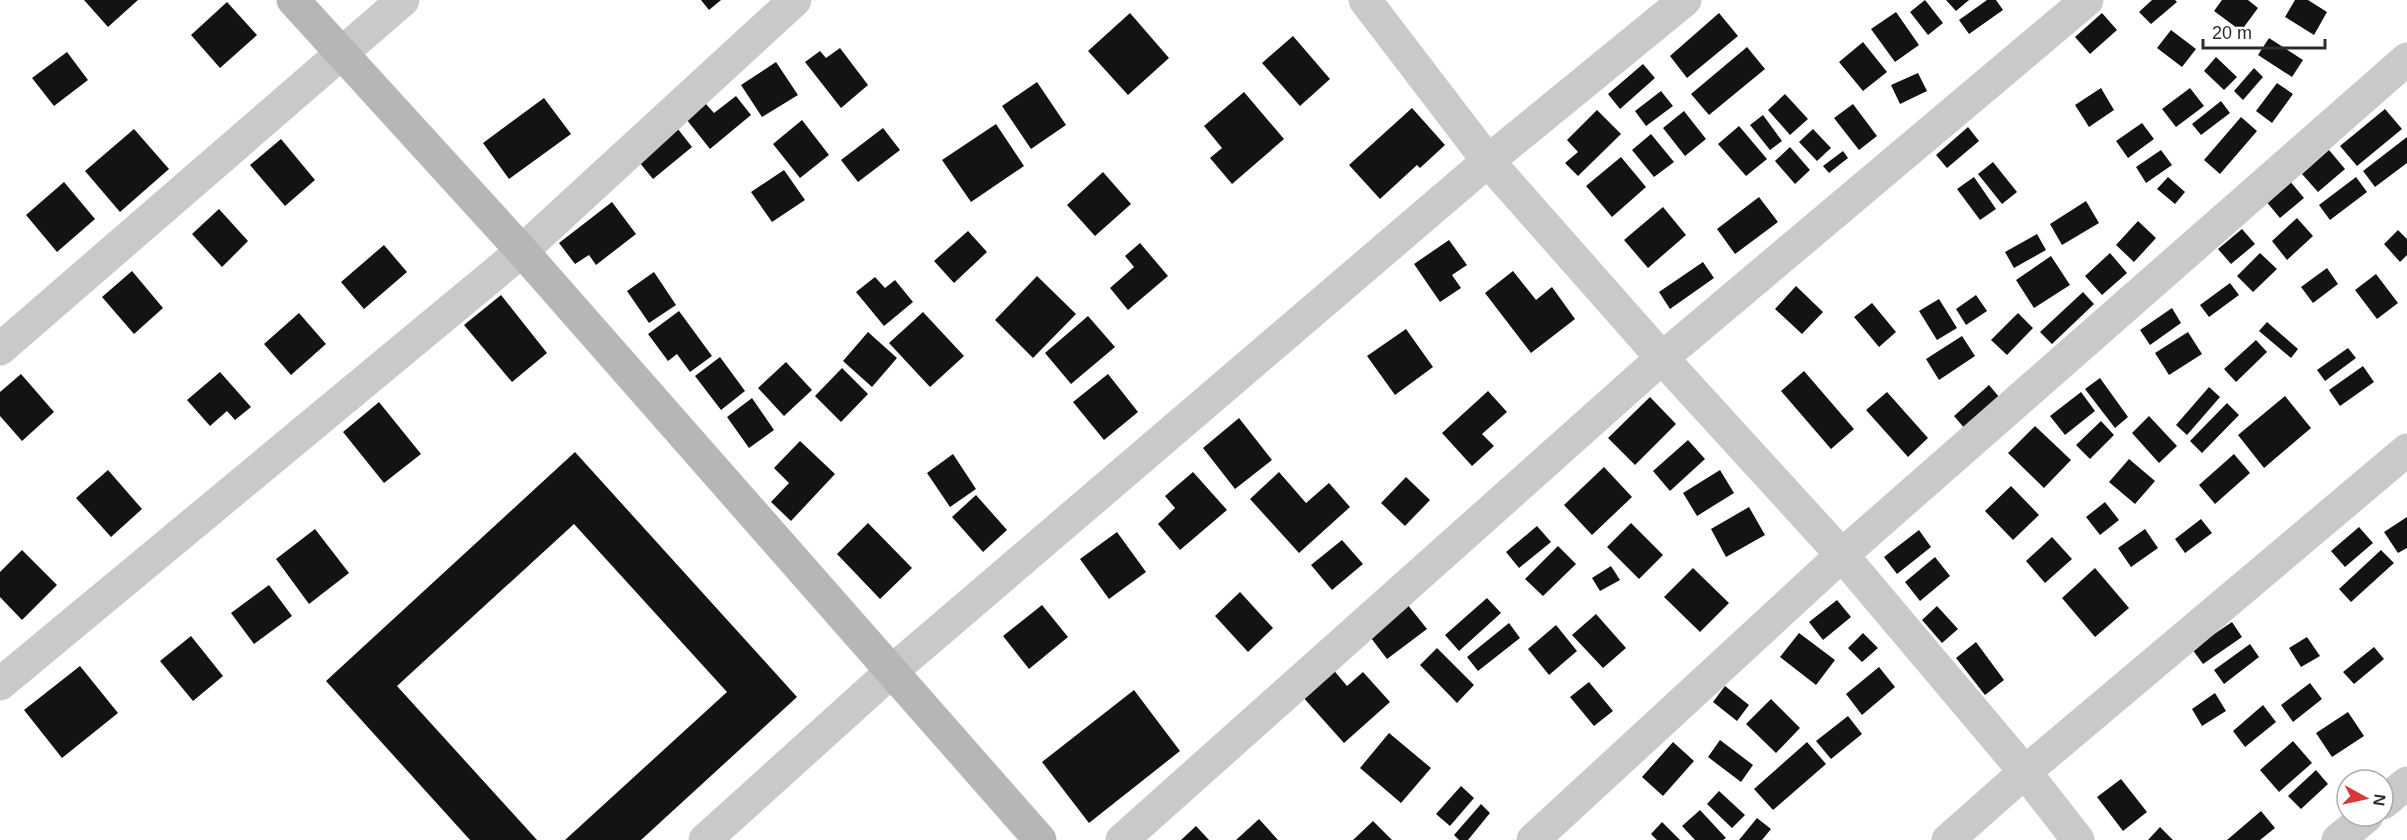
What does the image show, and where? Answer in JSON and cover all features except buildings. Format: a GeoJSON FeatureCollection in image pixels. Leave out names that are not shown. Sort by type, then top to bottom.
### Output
{"type":"FeatureCollection","features":[{"type":"Feature","properties":{"kind":"street"},"geometry":{"type":"LineString","coordinates":[[293,0],[522,251],[1040,840]]}},
{"type":"Feature","properties":{"kind":"street"},"geometry":{"type":"LineString","coordinates":[[0,349],[403,0]]}},
{"type":"Feature","properties":{"kind":"street"},"geometry":{"type":"LineString","coordinates":[[0,684],[522,251],[795,0]]}},
{"type":"Feature","properties":{"kind":"street"},"geometry":{"type":"LineString","coordinates":[[1365,0],[1488,161],[1662,358],[1842,555],[2025,772],[2078,840]]}},
{"type":"Feature","properties":{"kind":"street"},"geometry":{"type":"LineString","coordinates":[[705,840],[892,671],[1488,161],[1685,0]]}},
{"type":"Feature","properties":{"kind":"street"},"geometry":{"type":"LineString","coordinates":[[1122,840],[1662,358],[2087,0]]}},
{"type":"Feature","properties":{"kind":"street"},"geometry":{"type":"LineString","coordinates":[[1533,840],[1842,555],[2407,58]]}},
{"type":"Feature","properties":{"kind":"street"},"geometry":{"type":"LineString","coordinates":[[1948,840],[2025,772],[2407,450]]}},
{"type":"Feature","properties":{"kind":"street"},"geometry":{"type":"LineString","coordinates":[[2395,793],[2407,783]]}},
{"type":"Feature","properties":{"kind":"street"},"geometry":{"type":"LineString","coordinates":[[2338,840],[2352,828]]}}]}
